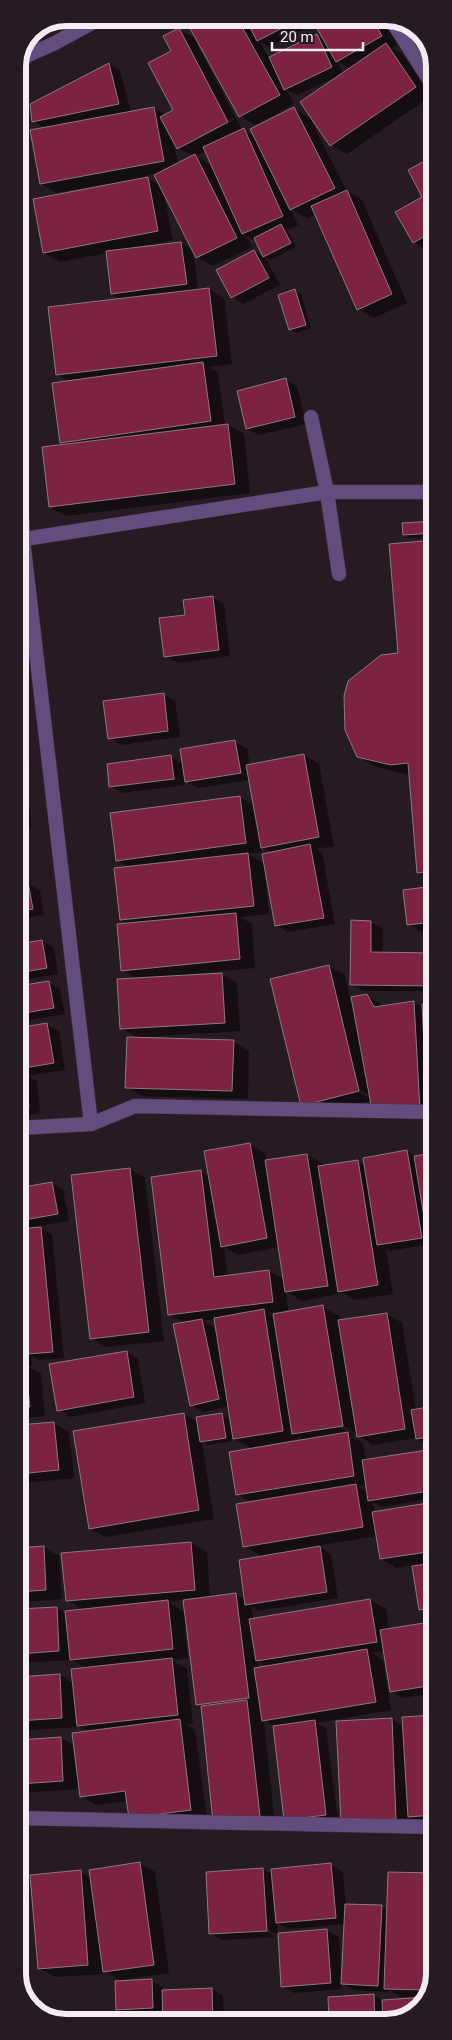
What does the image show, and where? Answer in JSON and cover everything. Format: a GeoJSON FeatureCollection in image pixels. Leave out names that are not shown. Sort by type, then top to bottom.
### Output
{"type":"FeatureCollection","features":[{"type":"Feature","properties":{"kind":"street"},"geometry":{"type":"LineString","coordinates":[[28,55],[86,26]]}},
{"type":"Feature","properties":{"kind":"street"},"geometry":{"type":"LineString","coordinates":[[396,28],[425,73]]}},
{"type":"Feature","properties":{"kind":"street"},"geometry":{"type":"LineString","coordinates":[[311,417],[327,492],[339,574]]}},
{"type":"Feature","properties":{"kind":"street"},"geometry":{"type":"LineString","coordinates":[[26,539],[327,492],[425,492]]}},
{"type":"Feature","properties":{"kind":"street"},"geometry":{"type":"LineString","coordinates":[[26,592],[91,1124]]}},
{"type":"Feature","properties":{"kind":"street"},"geometry":{"type":"LineString","coordinates":[[27,1128],[91,1124],[135,1106],[426,1112]]}},
{"type":"Feature","properties":{"kind":"street"},"geometry":{"type":"LineString","coordinates":[[27,1818],[426,1827]]}},
{"type":"Feature","properties":{"kind":"building"},"geometry":{"type":"Polygon","coordinates":[[[189,26],[241,26],[280,95],[239,117],[189,26]]]}},
{"type":"Feature","properties":{"kind":"building"},"geometry":{"type":"Polygon","coordinates":[[[249,26],[286,26],[257,41],[249,26]]]}},
{"type":"Feature","properties":{"kind":"building"},"geometry":{"type":"Polygon","coordinates":[[[316,26],[376,26],[382,36],[336,62],[316,26]]]}},
{"type":"Feature","properties":{"kind":"building"},"geometry":{"type":"Polygon","coordinates":[[[179,28],[228,122],[177,149],[160,117],[173,110],[148,63],[171,51],[163,36],[179,28]]]}},
{"type":"Feature","properties":{"kind":"building"},"geometry":{"type":"Polygon","coordinates":[[[317,34],[332,67],[284,90],[269,57],[317,34]]]}},
{"type":"Feature","properties":{"kind":"building"},"geometry":{"type":"Polygon","coordinates":[[[386,43],[416,87],[330,146],[300,102],[386,43]]]}},
{"type":"Feature","properties":{"kind":"building"},"geometry":{"type":"Polygon","coordinates":[[[109,63],[119,104],[32,122],[30,104],[109,63]]]}},
{"type":"Feature","properties":{"kind":"building"},"geometry":{"type":"Polygon","coordinates":[[[154,107],[164,161],[40,184],[30,130],[154,107]]]}},
{"type":"Feature","properties":{"kind":"building"},"geometry":{"type":"Polygon","coordinates":[[[294,107],[335,188],[290,210],[250,129],[294,107]]]}},
{"type":"Feature","properties":{"kind":"building"},"geometry":{"type":"Polygon","coordinates":[[[244,128],[283,216],[242,234],[203,147],[244,128]]]}},
{"type":"Feature","properties":{"kind":"building"},"geometry":{"type":"Polygon","coordinates":[[[195,154],[237,238],[196,258],[154,175],[195,154]]]}},
{"type":"Feature","properties":{"kind":"building"},"geometry":{"type":"Polygon","coordinates":[[[425,161],[425,236],[413,243],[395,212],[422,197],[408,170],[425,161]]]}},
{"type":"Feature","properties":{"kind":"building"},"geometry":{"type":"Polygon","coordinates":[[[148,177],[158,231],[43,253],[33,199],[148,177]]]}},
{"type":"Feature","properties":{"kind":"building"},"geometry":{"type":"Polygon","coordinates":[[[347,190],[392,294],[357,310],[311,206],[347,190]]]}},
{"type":"Feature","properties":{"kind":"building"},"geometry":{"type":"Polygon","coordinates":[[[281,224],[291,243],[263,257],[254,238],[281,224]]]}},
{"type":"Feature","properties":{"kind":"building"},"geometry":{"type":"Polygon","coordinates":[[[181,242],[187,284],[111,294],[106,251],[181,242]]]}},
{"type":"Feature","properties":{"kind":"building"},"geometry":{"type":"Polygon","coordinates":[[[254,250],[269,278],[231,298],[216,270],[254,250]]]}},
{"type":"Feature","properties":{"kind":"building"},"geometry":{"type":"Polygon","coordinates":[[[209,288],[217,356],[56,375],[48,307],[209,288]]]}},
{"type":"Feature","properties":{"kind":"building"},"geometry":{"type":"Polygon","coordinates":[[[295,289],[306,325],[289,330],[278,295],[295,289]]]}},
{"type":"Feature","properties":{"kind":"building"},"geometry":{"type":"Polygon","coordinates":[[[203,362],[211,421],[60,443],[52,383],[203,362]]]}},
{"type":"Feature","properties":{"kind":"building"},"geometry":{"type":"Polygon","coordinates":[[[286,378],[295,417],[246,429],[237,391],[286,378]]]}},
{"type":"Feature","properties":{"kind":"building"},"geometry":{"type":"Polygon","coordinates":[[[228,424],[235,484],[49,507],[42,447],[228,424]]]}},
{"type":"Feature","properties":{"kind":"building"},"geometry":{"type":"Polygon","coordinates":[[[425,522],[425,534],[403,535],[402,523],[425,522]]]}},
{"type":"Feature","properties":{"kind":"building"},"geometry":{"type":"Polygon","coordinates":[[[425,541],[425,872],[417,873],[408,763],[391,765],[357,757],[345,730],[344,696],[348,681],[381,655],[398,653],[389,544],[425,541]]]}},
{"type":"Feature","properties":{"kind":"building"},"geometry":{"type":"Polygon","coordinates":[[[213,596],[219,650],[164,657],[159,618],[185,615],[183,600],[213,596]]]}},
{"type":"Feature","properties":{"kind":"building"},"geometry":{"type":"Polygon","coordinates":[[[164,693],[168,731],[108,739],[103,701],[164,693]]]}},
{"type":"Feature","properties":{"kind":"building"},"geometry":{"type":"Polygon","coordinates":[[[235,740],[241,773],[185,782],[180,749],[235,740]]]}},
{"type":"Feature","properties":{"kind":"building"},"geometry":{"type":"Polygon","coordinates":[[[304,754],[319,837],[261,848],[246,765],[304,754]]]}},
{"type":"Feature","properties":{"kind":"building"},"geometry":{"type":"Polygon","coordinates":[[[171,755],[174,779],[109,787],[107,764],[171,755]]]}},
{"type":"Feature","properties":{"kind":"building"},"geometry":{"type":"Polygon","coordinates":[[[240,796],[246,843],[116,861],[110,813],[240,796]]]}},
{"type":"Feature","properties":{"kind":"building"},"geometry":{"type":"Polygon","coordinates":[[[310,844],[324,918],[275,926],[262,854],[310,844]]]}},
{"type":"Feature","properties":{"kind":"building"},"geometry":{"type":"Polygon","coordinates":[[[248,853],[254,906],[120,920],[114,868],[248,853]]]}},
{"type":"Feature","properties":{"kind":"building"},"geometry":{"type":"Polygon","coordinates":[[[26,882],[28,882],[33,909],[26,910],[26,882]]]}},
{"type":"Feature","properties":{"kind":"building"},"geometry":{"type":"Polygon","coordinates":[[[425,887],[425,923],[407,925],[403,890],[425,887]]]}},
{"type":"Feature","properties":{"kind":"building"},"geometry":{"type":"Polygon","coordinates":[[[236,913],[240,959],[121,971],[117,924],[236,913]]]}},
{"type":"Feature","properties":{"kind":"building"},"geometry":{"type":"Polygon","coordinates":[[[351,920],[371,921],[371,952],[425,953],[425,986],[350,985],[351,920]]]}},
{"type":"Feature","properties":{"kind":"building"},"geometry":{"type":"Polygon","coordinates":[[[42,940],[47,968],[26,972],[26,943],[42,940]]]}},
{"type":"Feature","properties":{"kind":"building"},"geometry":{"type":"Polygon","coordinates":[[[329,965],[359,1091],[301,1106],[270,979],[329,965]]]}},
{"type":"Feature","properties":{"kind":"building"},"geometry":{"type":"Polygon","coordinates":[[[222,973],[225,1023],[120,1029],[117,979],[222,973]]]}},
{"type":"Feature","properties":{"kind":"building"},"geometry":{"type":"Polygon","coordinates":[[[49,981],[54,1008],[26,1013],[26,985],[49,981]]]}},
{"type":"Feature","properties":{"kind":"building"},"geometry":{"type":"Polygon","coordinates":[[[367,994],[374,1007],[414,1001],[420,1111],[372,1110],[351,997],[367,994]]]}},
{"type":"Feature","properties":{"kind":"building"},"geometry":{"type":"Polygon","coordinates":[[[422,1004],[425,1004],[426,1077],[422,1004]]]}},
{"type":"Feature","properties":{"kind":"building"},"geometry":{"type":"Polygon","coordinates":[[[47,1023],[54,1063],[27,1068],[27,1027],[47,1023]]]}},
{"type":"Feature","properties":{"kind":"building"},"geometry":{"type":"Polygon","coordinates":[[[127,1037],[234,1040],[232,1091],[125,1088],[127,1037]]]}},
{"type":"Feature","properties":{"kind":"building"},"geometry":{"type":"Polygon","coordinates":[[[27,1086],[29,1107],[27,1107],[27,1086]]]}},
{"type":"Feature","properties":{"kind":"building"},"geometry":{"type":"Polygon","coordinates":[[[250,1143],[267,1238],[221,1247],[204,1151],[250,1143]]]}},
{"type":"Feature","properties":{"kind":"building"},"geometry":{"type":"Polygon","coordinates":[[[407,1150],[422,1238],[377,1245],[363,1158],[407,1150]]]}},
{"type":"Feature","properties":{"kind":"building"},"geometry":{"type":"Polygon","coordinates":[[[307,1154],[328,1286],[285,1292],[265,1160],[307,1154]]]}},
{"type":"Feature","properties":{"kind":"building"},"geometry":{"type":"Polygon","coordinates":[[[426,1154],[426,1227],[414,1156],[426,1154]]]}},
{"type":"Feature","properties":{"kind":"building"},"geometry":{"type":"Polygon","coordinates":[[[358,1160],[378,1285],[338,1292],[318,1166],[358,1160]]]}},
{"type":"Feature","properties":{"kind":"building"},"geometry":{"type":"Polygon","coordinates":[[[130,1168],[149,1332],[90,1339],[71,1175],[130,1168]]]}},
{"type":"Feature","properties":{"kind":"building"},"geometry":{"type":"Polygon","coordinates":[[[201,1170],[214,1277],[269,1270],[273,1302],[168,1315],[151,1177],[201,1170]]]}},
{"type":"Feature","properties":{"kind":"building"},"geometry":{"type":"Polygon","coordinates":[[[52,1182],[58,1214],[27,1219],[27,1186],[52,1182]]]}},
{"type":"Feature","properties":{"kind":"building"},"geometry":{"type":"Polygon","coordinates":[[[41,1227],[53,1352],[27,1354],[27,1228],[41,1227]]]}},
{"type":"Feature","properties":{"kind":"building"},"geometry":{"type":"Polygon","coordinates":[[[323,1305],[343,1426],[292,1434],[273,1314],[323,1305]]]}},
{"type":"Feature","properties":{"kind":"building"},"geometry":{"type":"Polygon","coordinates":[[[264,1309],[283,1431],[233,1439],[214,1318],[264,1309]]]}},
{"type":"Feature","properties":{"kind":"building"},"geometry":{"type":"Polygon","coordinates":[[[387,1313],[405,1429],[357,1437],[338,1320],[387,1313]]]}},
{"type":"Feature","properties":{"kind":"building"},"geometry":{"type":"Polygon","coordinates":[[[202,1319],[219,1399],[190,1406],[173,1324],[202,1319]]]}},
{"type":"Feature","properties":{"kind":"building"},"geometry":{"type":"Polygon","coordinates":[[[127,1351],[134,1397],[57,1411],[49,1364],[127,1351]]]}},
{"type":"Feature","properties":{"kind":"building"},"geometry":{"type":"Polygon","coordinates":[[[27,1379],[30,1407],[27,1408],[27,1379]]]}},
{"type":"Feature","properties":{"kind":"building"},"geometry":{"type":"Polygon","coordinates":[[[426,1407],[426,1437],[416,1439],[411,1410],[426,1407]]]}},
{"type":"Feature","properties":{"kind":"building"},"geometry":{"type":"Polygon","coordinates":[[[184,1413],[199,1510],[89,1529],[73,1431],[184,1413]]]}},
{"type":"Feature","properties":{"kind":"building"},"geometry":{"type":"Polygon","coordinates":[[[222,1413],[226,1438],[200,1442],[196,1417],[222,1413]]]}},
{"type":"Feature","properties":{"kind":"building"},"geometry":{"type":"Polygon","coordinates":[[[54,1422],[59,1470],[27,1473],[27,1424],[54,1422]]]}},
{"type":"Feature","properties":{"kind":"building"},"geometry":{"type":"Polygon","coordinates":[[[348,1432],[354,1476],[236,1495],[229,1452],[348,1432]]]}},
{"type":"Feature","properties":{"kind":"building"},"geometry":{"type":"Polygon","coordinates":[[[426,1450],[426,1491],[368,1501],[362,1460],[426,1450]]]}},
{"type":"Feature","properties":{"kind":"building"},"geometry":{"type":"Polygon","coordinates":[[[356,1484],[363,1527],[243,1547],[236,1504],[356,1484]]]}},
{"type":"Feature","properties":{"kind":"building"},"geometry":{"type":"Polygon","coordinates":[[[426,1503],[426,1552],[380,1559],[372,1512],[426,1503]]]}},
{"type":"Feature","properties":{"kind":"building"},"geometry":{"type":"Polygon","coordinates":[[[191,1542],[195,1590],[66,1601],[61,1553],[191,1542]]]}},
{"type":"Feature","properties":{"kind":"building"},"geometry":{"type":"Polygon","coordinates":[[[44,1546],[46,1590],[27,1591],[27,1547],[44,1546]]]}},
{"type":"Feature","properties":{"kind":"building"},"geometry":{"type":"Polygon","coordinates":[[[320,1546],[327,1592],[245,1605],[239,1560],[320,1546]]]}},
{"type":"Feature","properties":{"kind":"building"},"geometry":{"type":"Polygon","coordinates":[[[426,1564],[426,1609],[419,1610],[412,1566],[426,1564]]]}},
{"type":"Feature","properties":{"kind":"building"},"geometry":{"type":"Polygon","coordinates":[[[236,1593],[249,1698],[196,1705],[183,1600],[236,1593]]]}},
{"type":"Feature","properties":{"kind":"building"},"geometry":{"type":"Polygon","coordinates":[[[370,1599],[377,1642],[256,1661],[249,1619],[370,1599]]]}},
{"type":"Feature","properties":{"kind":"building"},"geometry":{"type":"Polygon","coordinates":[[[168,1600],[173,1649],[70,1660],[65,1611],[168,1600]]]}},
{"type":"Feature","properties":{"kind":"building"},"geometry":{"type":"Polygon","coordinates":[[[57,1607],[59,1651],[27,1653],[27,1609],[57,1607]]]}},
{"type":"Feature","properties":{"kind":"building"},"geometry":{"type":"Polygon","coordinates":[[[424,1623],[426,1686],[390,1692],[380,1630],[424,1623]]]}},
{"type":"Feature","properties":{"kind":"building"},"geometry":{"type":"Polygon","coordinates":[[[367,1649],[376,1702],[262,1721],[254,1668],[367,1649]]]}},
{"type":"Feature","properties":{"kind":"building"},"geometry":{"type":"Polygon","coordinates":[[[172,1658],[178,1715],[77,1726],[71,1669],[172,1658]]]}},
{"type":"Feature","properties":{"kind":"building"},"geometry":{"type":"Polygon","coordinates":[[[60,1674],[62,1718],[27,1720],[27,1676],[60,1674]]]}},
{"type":"Feature","properties":{"kind":"building"},"geometry":{"type":"Polygon","coordinates":[[[247,1700],[260,1816],[213,1822],[201,1706],[247,1700]]]}},
{"type":"Feature","properties":{"kind":"building"},"geometry":{"type":"Polygon","coordinates":[[[426,1716],[426,1816],[408,1817],[402,1717],[426,1716]]]}},
{"type":"Feature","properties":{"kind":"building"},"geometry":{"type":"Polygon","coordinates":[[[392,1718],[396,1819],[341,1822],[336,1721],[392,1718]]]}},
{"type":"Feature","properties":{"kind":"building"},"geometry":{"type":"Polygon","coordinates":[[[180,1719],[191,1810],[129,1818],[125,1791],[80,1797],[72,1733],[180,1719]]]}},
{"type":"Feature","properties":{"kind":"building"},"geometry":{"type":"Polygon","coordinates":[[[315,1720],[326,1815],[284,1820],[273,1726],[315,1720]]]}},
{"type":"Feature","properties":{"kind":"building"},"geometry":{"type":"Polygon","coordinates":[[[61,1737],[63,1781],[27,1783],[27,1739],[61,1737]]]}},
{"type":"Feature","properties":{"kind":"building"},"geometry":{"type":"Polygon","coordinates":[[[140,1862],[154,1965],[103,1972],[89,1870],[140,1862]]]}},
{"type":"Feature","properties":{"kind":"building"},"geometry":{"type":"Polygon","coordinates":[[[331,1863],[336,1918],[276,1923],[271,1869],[331,1863]]]}},
{"type":"Feature","properties":{"kind":"building"},"geometry":{"type":"Polygon","coordinates":[[[263,1868],[267,1931],[209,1934],[206,1872],[263,1868]]]}},
{"type":"Feature","properties":{"kind":"building"},"geometry":{"type":"Polygon","coordinates":[[[81,1870],[88,1965],[38,1969],[30,1875],[81,1870]]]}},
{"type":"Feature","properties":{"kind":"building"},"geometry":{"type":"Polygon","coordinates":[[[388,1872],[426,1873],[426,1974],[423,1989],[384,1989],[388,1872]]]}},
{"type":"Feature","properties":{"kind":"building"},"geometry":{"type":"Polygon","coordinates":[[[345,1904],[382,1905],[378,1986],[341,1984],[345,1904]]]}},
{"type":"Feature","properties":{"kind":"building"},"geometry":{"type":"Polygon","coordinates":[[[327,1929],[331,1983],[281,1987],[278,1933],[327,1929]]]}},
{"type":"Feature","properties":{"kind":"building"},"geometry":{"type":"Polygon","coordinates":[[[152,1979],[153,2008],[116,2010],[115,1981],[152,1979]]]}},
{"type":"Feature","properties":{"kind":"building"},"geometry":{"type":"Polygon","coordinates":[[[212,1988],[213,2014],[163,2014],[162,1990],[212,1988]]]}},
{"type":"Feature","properties":{"kind":"building"},"geometry":{"type":"Polygon","coordinates":[[[374,1994],[375,2013],[329,2013],[328,1997],[374,1994]]]}},
{"type":"Feature","properties":{"kind":"building"},"geometry":{"type":"Polygon","coordinates":[[[418,1998],[403,2010],[391,2013],[383,2013],[382,2000],[418,1998]]]}}]}
